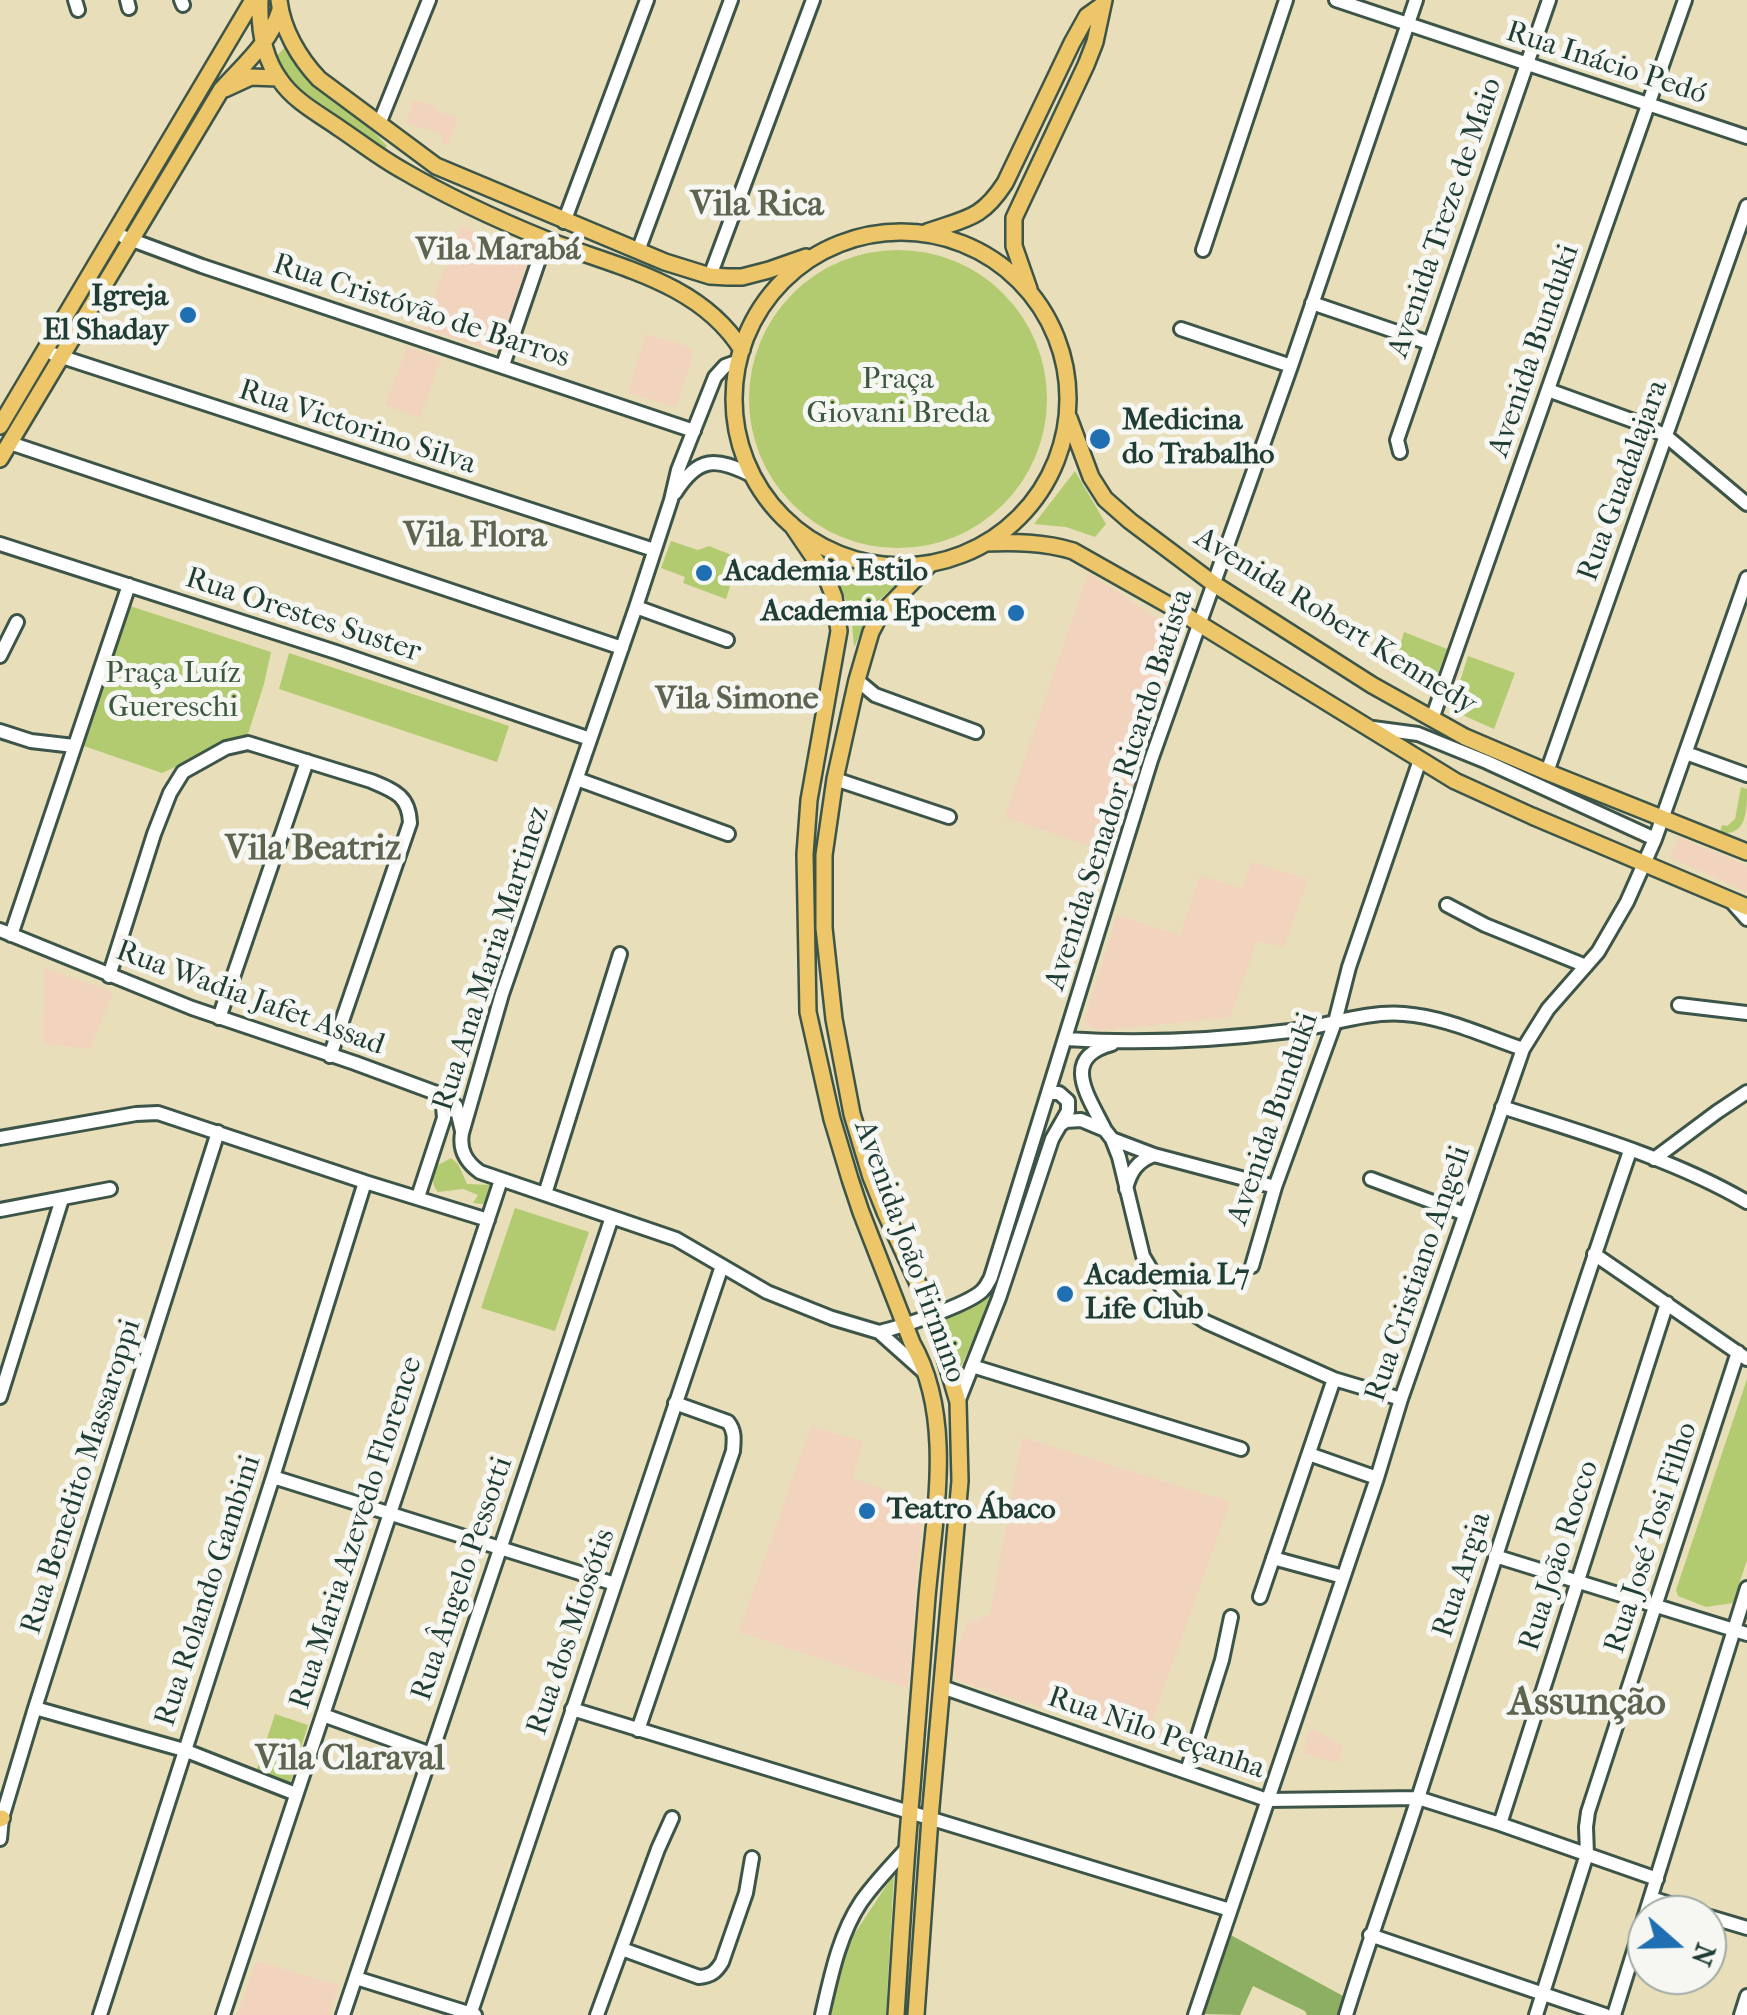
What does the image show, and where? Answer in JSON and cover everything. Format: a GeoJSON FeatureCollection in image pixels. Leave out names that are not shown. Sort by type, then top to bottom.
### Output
{"type":"FeatureCollection","features":[{"type":"Feature","properties":{"kind":"main road"},"geometry":{"type":"LineString","coordinates":[[0,459],[114,235],[252,0]]}},
{"type":"Feature","properties":{"kind":"main road"},"geometry":{"type":"LineString","coordinates":[[260,0],[268,60],[297,98],[400,169],[452,197],[546,239],[667,284],[716,320],[734,338],[740,356]]}},
{"type":"Feature","properties":{"kind":"main road"},"geometry":{"type":"LineString","coordinates":[[923,233],[969,218],[994,200],[1072,42],[1088,16],[1102,3]]}},
{"type":"Feature","properties":{"kind":"main road"},"geometry":{"type":"LineString","coordinates":[[1030,293],[1014,246],[1014,218],[1086,65],[1100,24],[1102,3]]}},
{"type":"Feature","properties":{"kind":"main road"},"geometry":{"type":"LineString","coordinates":[[0,426],[133,239],[221,90],[274,28],[280,5]]}},
{"type":"Feature","properties":{"kind":"main road"},"geometry":{"type":"LineString","coordinates":[[280,5],[291,38],[307,66],[330,88],[436,166],[638,251],[710,276],[728,277],[750,275],[848,240],[878,233],[923,233],[954,240],[984,253],[1008,270],[1030,293],[1051,326],[1064,362],[1067,413],[1058,453],[1042,488],[1016,518],[985,543],[958,556],[930,564],[880,564],[850,558],[813,542],[770,502],[745,458],[736,426],[735,386],[740,356],[754,321],[777,288],[828,249]]}},
{"type":"Feature","properties":{"kind":"main road"},"geometry":{"type":"LineString","coordinates":[[221,90],[250,77],[278,78]]}},
{"type":"Feature","properties":{"kind":"main road"},"geometry":{"type":"LineString","coordinates":[[400,169],[413,164],[436,166]]}},
{"type":"Feature","properties":{"kind":"main road","name":"Avenida Robert Kennedy"},"geometry":{"type":"LineString","coordinates":[[1067,413],[1105,499],[1214,584],[1372,685],[1465,737],[1746,850]]}},
{"type":"Feature","properties":{"kind":"main road","name":"Avenida João Firmino"},"geometry":{"type":"LineString","coordinates":[[790,524],[825,574],[834,597],[839,631],[815,758],[805,854],[808,1012],[850,1180],[926,1375],[934,1407],[938,1464],[896,2015]]}},
{"type":"Feature","properties":{"kind":"main road","name":"Avenida Robert Kennedy"},"geometry":{"type":"LineString","coordinates":[[985,543],[1033,543],[1073,551],[1456,781],[1747,907]]}},
{"type":"Feature","properties":{"kind":"main road","name":"Avenida João Firmino"},"geometry":{"type":"LineString","coordinates":[[916,2015],[960,1481],[958,1402],[932,1314],[871,1177],[852,1114],[834,1019],[824,928],[824,856],[835,779],[870,632],[880,615],[930,564]]}},
{"type":"Feature","properties":{"kind":"street"},"geometry":{"type":"LineString","coordinates":[[236,0],[242,20]]}},
{"type":"Feature","properties":{"kind":"street"},"geometry":{"type":"LineString","coordinates":[[379,124],[429,0]]}},
{"type":"Feature","properties":{"kind":"street"},"geometry":{"type":"LineString","coordinates":[[564,222],[647,0]]}},
{"type":"Feature","properties":{"kind":"street"},"geometry":{"type":"LineString","coordinates":[[638,251],[731,0]]}},
{"type":"Feature","properties":{"kind":"street"},"geometry":{"type":"LineString","coordinates":[[710,276],[813,0]]}},
{"type":"Feature","properties":{"kind":"street"},"geometry":{"type":"LineString","coordinates":[[1203,250],[1286,0]]}},
{"type":"Feature","properties":{"kind":"street","name":"Rua Inácio Pedó"},"geometry":{"type":"LineString","coordinates":[[1336,0],[1747,137]]}},
{"type":"Feature","properties":{"kind":"street","name":"Avenida Senador Ricardo Batista"},"geometry":{"type":"LineString","coordinates":[[932,1314],[983,1290],[993,1272],[1128,832],[1416,0]]}},
{"type":"Feature","properties":{"kind":"street","name":"Avenida Treze de Maio"},"geometry":{"type":"LineString","coordinates":[[1400,452],[1397,440],[1549,0]]}},
{"type":"Feature","properties":{"kind":"street","name":"Avenida Bunduki"},"geometry":{"type":"LineString","coordinates":[[1432,719],[1685,0]]}},
{"type":"Feature","properties":{"kind":"street","name":"Rua Guadalajara"},"geometry":{"type":"LineString","coordinates":[[1546,772],[1747,206]]}},
{"type":"Feature","properties":{"kind":"street","name":"Rua Cristóvão de Barros"},"geometry":{"type":"LineString","coordinates":[[114,235],[694,431]]}},
{"type":"Feature","properties":{"kind":"street"},"geometry":{"type":"LineString","coordinates":[[503,365],[546,239]]}},
{"type":"Feature","properties":{"kind":"street"},"geometry":{"type":"LineString","coordinates":[[1312,303],[1430,343]]}},
{"type":"Feature","properties":{"kind":"street"},"geometry":{"type":"LineString","coordinates":[[1182,329],[1291,366]]}},
{"type":"Feature","properties":{"kind":"street","name":"Rua Victorino Silva"},"geometry":{"type":"LineString","coordinates":[[54,354],[654,550]]}},
{"type":"Feature","properties":{"kind":"street","name":"Rua Ana Maria Martinez"},"geometry":{"type":"LineString","coordinates":[[740,356],[718,371],[678,470],[636,607],[502,994],[461,1146],[480,1172],[676,1239],[786,1301],[879,1332],[926,1375]]}},
{"type":"Feature","properties":{"kind":"street"},"geometry":{"type":"LineString","coordinates":[[1548,390],[1666,436],[1747,504]]}},
{"type":"Feature","properties":{"kind":"street"},"geometry":{"type":"LineString","coordinates":[[10,444],[622,648]]}},
{"type":"Feature","properties":{"kind":"street"},"geometry":{"type":"LineString","coordinates":[[671,500],[701,465],[724,463],[753,476]]}},
{"type":"Feature","properties":{"kind":"street","name":"Rua Orestes Suster"},"geometry":{"type":"LineString","coordinates":[[0,544],[590,738]]}},
{"type":"Feature","properties":{"kind":"street","name":"Rua Cristiano Angeli"},"geometry":{"type":"LineString","coordinates":[[1195,2015],[1523,1049],[1538,1022],[1614,929],[1655,838],[1747,578]]}},
{"type":"Feature","properties":{"kind":"street"},"geometry":{"type":"LineString","coordinates":[[6,933],[129,585]]}},
{"type":"Feature","properties":{"kind":"street"},"geometry":{"type":"LineString","coordinates":[[636,607],[727,640]]}},
{"type":"Feature","properties":{"kind":"street"},"geometry":{"type":"LineString","coordinates":[[0,656],[17,622]]}},
{"type":"Feature","properties":{"kind":"street"},"geometry":{"type":"LineString","coordinates":[[856,680],[875,695],[976,732]]}},
{"type":"Feature","properties":{"kind":"street"},"geometry":{"type":"LineString","coordinates":[[852,701],[875,695]]}},
{"type":"Feature","properties":{"kind":"street","name":"Avenida Robert Kennedy"},"geometry":{"type":"LineString","coordinates":[[1366,728],[1418,734],[1655,838]]}},
{"type":"Feature","properties":{"kind":"street"},"geometry":{"type":"LineString","coordinates":[[0,731],[74,746]]}},
{"type":"Feature","properties":{"kind":"street"},"geometry":{"type":"LineString","coordinates":[[109,976],[154,834],[170,792],[183,772],[241,743],[254,744],[390,789],[404,799],[410,810],[410,823],[330,1056]]}},
{"type":"Feature","properties":{"kind":"street"},"geometry":{"type":"LineString","coordinates":[[1686,753],[1747,776]]}},
{"type":"Feature","properties":{"kind":"street","name":"Avenida Bunduki"},"geometry":{"type":"LineString","coordinates":[[1252,1266],[1275,1187],[1335,1022],[1348,966],[1420,760]]}},
{"type":"Feature","properties":{"kind":"street"},"geometry":{"type":"LineString","coordinates":[[219,1018],[307,761]]}},
{"type":"Feature","properties":{"kind":"street"},"geometry":{"type":"LineString","coordinates":[[577,779],[728,834]]}},
{"type":"Feature","properties":{"kind":"street"},"geometry":{"type":"LineString","coordinates":[[835,779],[949,818]]}},
{"type":"Feature","properties":{"kind":"street"},"geometry":{"type":"LineString","coordinates":[[1730,899],[1747,919]]}},
{"type":"Feature","properties":{"kind":"street"},"geometry":{"type":"LineString","coordinates":[[1446,905],[1586,966]]}},
{"type":"Feature","properties":{"kind":"street","name":"Rua Wadia Jafet Assad"},"geometry":{"type":"LineString","coordinates":[[6,933],[219,1018],[438,1094]]}},
{"type":"Feature","properties":{"kind":"street"},"geometry":{"type":"LineString","coordinates":[[544,1194],[620,954]]}},
{"type":"Feature","properties":{"kind":"street"},"geometry":{"type":"LineString","coordinates":[[1679,1006],[1747,1013]]}},
{"type":"Feature","properties":{"kind":"street"},"geometry":{"type":"LineString","coordinates":[[1066,1039],[1120,1042],[1237,1036],[1384,1014],[1426,1017],[1523,1049]]}},
{"type":"Feature","properties":{"kind":"street"},"geometry":{"type":"LineString","coordinates":[[1120,1042],[1090,1053],[1082,1069],[1088,1096],[1119,1157],[1143,1256],[1162,1288],[1206,1322],[1334,1379],[1401,1399]]}},
{"type":"Feature","properties":{"kind":"street"},"geometry":{"type":"LineString","coordinates":[[1654,1159],[1747,1092]]}},
{"type":"Feature","properties":{"kind":"street"},"geometry":{"type":"LineString","coordinates":[[958,1402],[999,1298],[1052,1138],[1068,1111],[1068,1101],[1060,1094],[1049,1093]]}},
{"type":"Feature","properties":{"kind":"street"},"geometry":{"type":"LineString","coordinates":[[438,1094],[454,1102],[462,1133]]}},
{"type":"Feature","properties":{"kind":"street"},"geometry":{"type":"LineString","coordinates":[[418,1197],[444,1118],[438,1094]]}},
{"type":"Feature","properties":{"kind":"street"},"geometry":{"type":"LineString","coordinates":[[1502,1107],[1654,1159],[1715,1183],[1747,1202]]}},
{"type":"Feature","properties":{"kind":"street"},"geometry":{"type":"LineString","coordinates":[[0,1138],[149,1112],[488,1220]]}},
{"type":"Feature","properties":{"kind":"street"},"geometry":{"type":"LineString","coordinates":[[1060,1125],[1080,1120],[1154,1155],[1275,1187]]}},
{"type":"Feature","properties":{"kind":"street","name":"Rua Benedito Massaroppi"},"geometry":{"type":"LineString","coordinates":[[0,1839],[1,1819],[34,1708],[218,1132]]}},
{"type":"Feature","properties":{"kind":"street","name":"Rua Argia"},"geometry":{"type":"LineString","coordinates":[[1346,2015],[1630,1150]]}},
{"type":"Feature","properties":{"kind":"street"},"geometry":{"type":"LineString","coordinates":[[430,1162],[450,1153],[465,1156]]}},
{"type":"Feature","properties":{"kind":"street"},"geometry":{"type":"LineString","coordinates":[[1126,1192],[1136,1166],[1154,1155]]}},
{"type":"Feature","properties":{"kind":"street"},"geometry":{"type":"LineString","coordinates":[[1371,1179],[1464,1214]]}},
{"type":"Feature","properties":{"kind":"street","name":"Rua Maria Azevedo Florence"},"geometry":{"type":"LineString","coordinates":[[223,2015],[502,1180]]}},
{"type":"Feature","properties":{"kind":"street","name":"Rua Rolando Gambini"},"geometry":{"type":"LineString","coordinates":[[100,2015],[365,1182]]}},
{"type":"Feature","properties":{"kind":"street"},"geometry":{"type":"LineString","coordinates":[[0,1210],[110,1189]]}},
{"type":"Feature","properties":{"kind":"street"},"geometry":{"type":"LineString","coordinates":[[0,1397],[62,1198]]}},
{"type":"Feature","properties":{"kind":"street","name":"Rua Ângelo Pessotti"},"geometry":{"type":"LineString","coordinates":[[343,2015],[612,1217]]}},
{"type":"Feature","properties":{"kind":"street"},"geometry":{"type":"LineString","coordinates":[[1594,1254],[1742,1355]]}},
{"type":"Feature","properties":{"kind":"street","name":"Rua dos Miosótis"},"geometry":{"type":"LineString","coordinates":[[472,2015],[722,1266]]}},
{"type":"Feature","properties":{"kind":"street"},"geometry":{"type":"LineString","coordinates":[[923,1294],[962,1302]]}},
{"type":"Feature","properties":{"kind":"street","name":"Rua João Rocco"},"geometry":{"type":"LineString","coordinates":[[1500,1824],[1667,1302]]}},
{"type":"Feature","properties":{"kind":"street"},"geometry":{"type":"LineString","coordinates":[[879,1332],[906,1326],[932,1314]]}},
{"type":"Feature","properties":{"kind":"street","name":"Rua José Tosi Filho"},"geometry":{"type":"LineString","coordinates":[[1536,2015],[1587,1854],[1588,1812],[1742,1355]]}},
{"type":"Feature","properties":{"kind":"street"},"geometry":{"type":"LineString","coordinates":[[972,1366],[1240,1449]]}},
{"type":"Feature","properties":{"kind":"street"},"geometry":{"type":"LineString","coordinates":[[1260,1597],[1334,1379]]}},
{"type":"Feature","properties":{"kind":"street"},"geometry":{"type":"LineString","coordinates":[[638,1730],[734,1438],[728,1422],[675,1403]]}},
{"type":"Feature","properties":{"kind":"street"},"geometry":{"type":"LineString","coordinates":[[1308,1454],[1377,1478]]}},
{"type":"Feature","properties":{"kind":"street"},"geometry":{"type":"LineString","coordinates":[[273,1476],[615,1584]]}},
{"type":"Feature","properties":{"kind":"street"},"geometry":{"type":"LineString","coordinates":[[1495,1556],[1740,1632]]}},
{"type":"Feature","properties":{"kind":"street"},"geometry":{"type":"LineString","coordinates":[[1273,1558],[1343,1578]]}},
{"type":"Feature","properties":{"kind":"street"},"geometry":{"type":"LineString","coordinates":[[1652,1895],[1740,1632],[1747,1588]]}},
{"type":"Feature","properties":{"kind":"street"},"geometry":{"type":"LineString","coordinates":[[1187,1771],[1222,1660],[1231,1617]]}},
{"type":"Feature","properties":{"kind":"street","name":"Rua Nilo Peçanha"},"geometry":{"type":"LineString","coordinates":[[942,1687],[1267,1800],[1418,1798],[1657,1879]]}},
{"type":"Feature","properties":{"kind":"street"},"geometry":{"type":"LineString","coordinates":[[34,1708],[184,1750],[296,1794]]}},
{"type":"Feature","properties":{"kind":"street"},"geometry":{"type":"LineString","coordinates":[[572,1710],[1230,1910]]}},
{"type":"Feature","properties":{"kind":"street"},"geometry":{"type":"LineString","coordinates":[[323,1715],[431,1754]]}},
{"type":"Feature","properties":{"kind":"street"},"geometry":{"type":"LineString","coordinates":[[597,2015],[672,1818]]}},
{"type":"Feature","properties":{"kind":"street"},"geometry":{"type":"LineString","coordinates":[[822,2015],[844,1933],[877,1880],[908,1847]]}},
{"type":"Feature","properties":{"kind":"street"},"geometry":{"type":"LineString","coordinates":[[622,1949],[700,1977],[718,1970],[746,1893],[752,1858]]}},
{"type":"Feature","properties":{"kind":"street"},"geometry":{"type":"LineString","coordinates":[[1370,1936],[1605,2015]]}},
{"type":"Feature","properties":{"kind":"street"},"geometry":{"type":"LineString","coordinates":[[1614,2015],[1627,1974]]}},
{"type":"Feature","properties":{"kind":"street"},"geometry":{"type":"LineString","coordinates":[[356,1978],[472,2015]]}},
{"type":"Feature","properties":{"kind":"street"},"geometry":{"type":"LineString","coordinates":[[1741,2015],[1747,1996]]}},
{"type":"Feature","properties":{"kind":"shaded area"},"geometry":{"type":"Polygon","coordinates":[[[414,100],[456,117],[448,145],[441,142],[442,134],[406,123],[414,100]]]}},
{"type":"Feature","properties":{"kind":"shaded area"},"geometry":{"type":"Polygon","coordinates":[[[461,226],[531,254],[500,353],[422,328],[461,226]]]}},
{"type":"Feature","properties":{"kind":"shaded area"},"geometry":{"type":"Polygon","coordinates":[[[646,334],[690,347],[693,357],[676,407],[628,393],[646,334]]]}},
{"type":"Feature","properties":{"kind":"shaded area"},"geometry":{"type":"Polygon","coordinates":[[[407,347],[441,359],[420,418],[385,405],[407,347]]]}},
{"type":"Feature","properties":{"kind":"shaded area"},"geometry":{"type":"Polygon","coordinates":[[[1088,573],[1175,629],[1181,642],[1111,854],[1005,817],[1088,573]]]}},
{"type":"Feature","properties":{"kind":"shaded area"},"geometry":{"type":"Polygon","coordinates":[[[1679,837],[1747,866],[1747,892],[1670,857],[1679,837]]]}},
{"type":"Feature","properties":{"kind":"shaded area"},"geometry":{"type":"Polygon","coordinates":[[[1251,862],[1308,879],[1284,947],[1257,941],[1230,1017],[1100,1031],[1089,1026],[1084,1020],[1117,915],[1180,935],[1200,875],[1242,889],[1251,862]]]}},
{"type":"Feature","properties":{"kind":"shaded area"},"geometry":{"type":"Polygon","coordinates":[[[44,968],[113,992],[90,1049],[43,1044],[44,968]]]}},
{"type":"Feature","properties":{"kind":"shaded area"},"geometry":{"type":"Polygon","coordinates":[[[811,1426],[863,1442],[852,1478],[923,1503],[908,1688],[739,1632],[811,1426]]]}},
{"type":"Feature","properties":{"kind":"shaded area"},"geometry":{"type":"Polygon","coordinates":[[[1022,1437],[1230,1502],[1145,1741],[966,1683],[950,1671],[950,1653],[967,1623],[990,1614],[1022,1437]]]}},
{"type":"Feature","properties":{"kind":"shaded area"},"geometry":{"type":"Polygon","coordinates":[[[1314,1729],[1343,1747],[1337,1763],[1303,1753],[1308,1731],[1314,1729]]]}},
{"type":"Feature","properties":{"kind":"shaded area"},"geometry":{"type":"Polygon","coordinates":[[[256,1961],[339,1985],[329,2015],[237,2015],[256,1961]]]}},
{"type":"Feature","properties":{"kind":"green space"},"geometry":{"type":"Polygon","coordinates":[[[285,47],[314,84],[379,137],[387,146],[384,150],[291,87],[274,59],[285,47]]]}},
{"type":"Feature","properties":{"kind":"green space","name":"Praça Giovani Breda"},"geometry":{"type":"Polygon","coordinates":[[[898,250],[955,261],[1004,293],[1036,342],[1047,399],[1036,456],[1004,505],[955,537],[898,548],[841,537],[792,505],[760,456],[749,399],[760,342],[792,293],[841,261],[898,250]]]}},
{"type":"Feature","properties":{"kind":"green space"},"geometry":{"type":"Polygon","coordinates":[[[1075,471],[1106,524],[1095,537],[1066,527],[1034,524],[1075,471]]]}},
{"type":"Feature","properties":{"kind":"green space","name":"Academia Estilo"},"geometry":{"type":"Polygon","coordinates":[[[671,541],[698,550],[709,546],[739,558],[726,599],[683,583],[685,577],[661,568],[671,541]]]}},
{"type":"Feature","properties":{"kind":"green space"},"geometry":{"type":"Polygon","coordinates":[[[827,557],[863,571],[910,572],[877,602],[854,647],[851,612],[827,557]]]}},
{"type":"Feature","properties":{"kind":"green space","name":"Praça Luíz Guereschi"},"geometry":{"type":"Polygon","coordinates":[[[130,606],[271,652],[248,734],[162,773],[81,745],[130,606]]]}},
{"type":"Feature","properties":{"kind":"green space"},"geometry":{"type":"Polygon","coordinates":[[[1404,632],[1447,649],[1429,686],[1416,684],[1394,667],[1404,632]]]}},
{"type":"Feature","properties":{"kind":"green space"},"geometry":{"type":"Polygon","coordinates":[[[289,653],[509,726],[497,762],[279,689],[289,653]]]}},
{"type":"Feature","properties":{"kind":"green space"},"geometry":{"type":"Polygon","coordinates":[[[1468,656],[1515,673],[1494,729],[1451,710],[1468,656]]]}},
{"type":"Feature","properties":{"kind":"green space"},"geometry":{"type":"Polygon","coordinates":[[[1741,787],[1747,789],[1744,820],[1736,830],[1720,833],[1722,825],[1727,826],[1735,819],[1741,787]]]}},
{"type":"Feature","properties":{"kind":"green space"},"geometry":{"type":"Polygon","coordinates":[[[451,1158],[467,1184],[491,1185],[484,1204],[473,1203],[478,1195],[463,1189],[438,1192],[433,1182],[435,1172],[438,1165],[451,1158]]]}},
{"type":"Feature","properties":{"kind":"green space"},"geometry":{"type":"Polygon","coordinates":[[[515,1208],[589,1232],[555,1331],[481,1308],[515,1208]]]}},
{"type":"Feature","properties":{"kind":"green space"},"geometry":{"type":"Polygon","coordinates":[[[996,1291],[959,1371],[944,1318],[996,1291]]]}},
{"type":"Feature","properties":{"kind":"green space"},"geometry":{"type":"Polygon","coordinates":[[[1747,1379],[1747,1560],[1733,1603],[1706,1607],[1678,1596],[1676,1590],[1747,1379]]]}},
{"type":"Feature","properties":{"kind":"green space"},"geometry":{"type":"Polygon","coordinates":[[[275,1714],[308,1725],[290,1783],[256,1772],[275,1714]]]}},
{"type":"Feature","properties":{"kind":"green space"},"geometry":{"type":"Polygon","coordinates":[[[894,1874],[886,2015],[830,2015],[851,1939],[894,1874]]]}},
{"type":"Feature","properties":{"kind":"green space"},"geometry":{"type":"Polygon","coordinates":[[[1227,1933],[1345,1997],[1339,2015],[1307,2015],[1253,1986],[1240,2015],[1203,2014],[1227,1933]]]}},
{"type":"Feature","properties":{"kind":"place","name":"Igreja El Shaday"},"geometry":{"type":"Point","coordinates":[188,315]}},
{"type":"Feature","properties":{"kind":"place","name":"Medicina do Trabalho"},"geometry":{"type":"Point","coordinates":[1100,439]}},
{"type":"Feature","properties":{"kind":"place","name":"Academia Estilo"},"geometry":{"type":"Point","coordinates":[704,573]}},
{"type":"Feature","properties":{"kind":"place","name":"Academia Epocem"},"geometry":{"type":"Point","coordinates":[1016,613]}},
{"type":"Feature","properties":{"kind":"place","name":"Academia L7 Life Club"},"geometry":{"type":"Point","coordinates":[1065,1294]}},
{"type":"Feature","properties":{"kind":"place","name":"Teatro Ábaco"},"geometry":{"type":"Point","coordinates":[867,1511]}},
{"type":"Feature","properties":{"kind":"district","name":"Vila Rica"},"geometry":{"type":"Point","coordinates":[757,206]}},
{"type":"Feature","properties":{"kind":"district","name":"Vila Marabá"},"geometry":{"type":"Point","coordinates":[498,251]}},
{"type":"Feature","properties":{"kind":"district","name":"Vila Flora"},"geometry":{"type":"Point","coordinates":[475,537]}},
{"type":"Feature","properties":{"kind":"district","name":"Vila Simone"},"geometry":{"type":"Point","coordinates":[737,700]}},
{"type":"Feature","properties":{"kind":"district","name":"Vila Beatriz"},"geometry":{"type":"Point","coordinates":[313,850]}},
{"type":"Feature","properties":{"kind":"district","name":"Assunção"},"geometry":{"type":"Point","coordinates":[1587,1704]}},
{"type":"Feature","properties":{"kind":"district","name":"Vila Claraval"},"geometry":{"type":"Point","coordinates":[350,1760]}}]}
